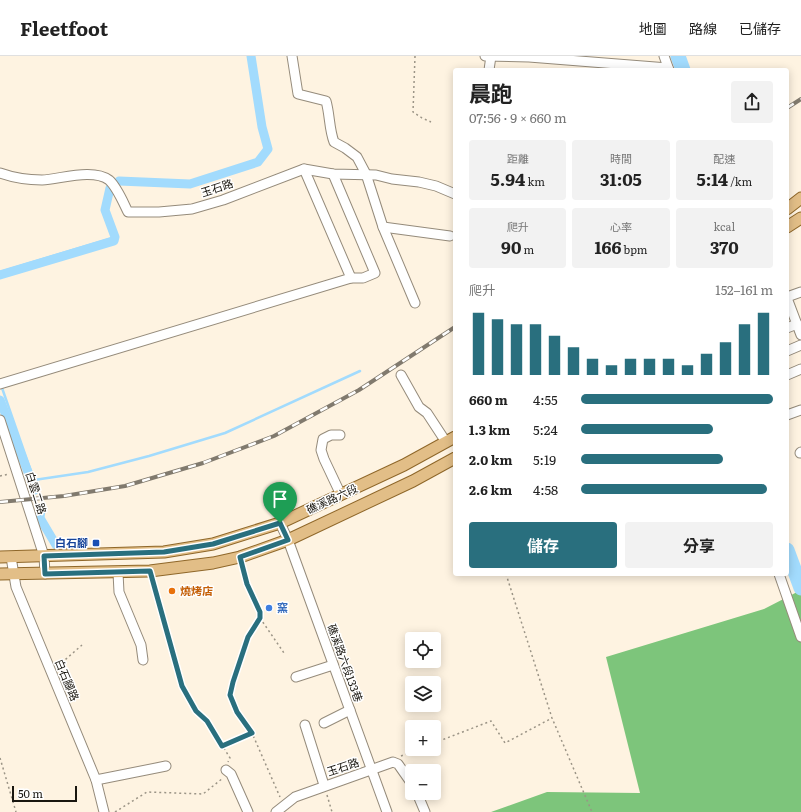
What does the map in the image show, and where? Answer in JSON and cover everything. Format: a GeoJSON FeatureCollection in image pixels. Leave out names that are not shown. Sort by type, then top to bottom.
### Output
{"type":"FeatureCollection","features":[{"type":"Feature","properties":{"kind":"main road"},"geometry":{"type":"LineString","coordinates":[[789,207],[801,198]]}},
{"type":"Feature","properties":{"kind":"main road"},"geometry":{"type":"LineString","coordinates":[[789,226],[801,218]]}},
{"type":"Feature","properties":{"kind":"main road","name":"礁溪路六段"},"geometry":{"type":"LineString","coordinates":[[6,557],[164,552],[213,544],[280,523],[341,495],[451,439]]}},
{"type":"Feature","properties":{"kind":"main road","name":"礁溪路六段"},"geometry":{"type":"LineString","coordinates":[[0,574],[113,573],[150,571],[213,563],[240,557],[288,540],[406,484],[453,459]]}},
{"type":"Feature","properties":{"kind":"street"},"geometry":{"type":"LineString","coordinates":[[292,56],[298,94],[326,102],[329,111],[331,134],[334,142],[357,157],[366,174],[383,227],[415,303]]}},
{"type":"Feature","properties":{"kind":"street"},"geometry":{"type":"LineString","coordinates":[[485,56],[529,57],[657,68]]}},
{"type":"Feature","properties":{"kind":"street"},"geometry":{"type":"LineString","coordinates":[[489,68],[490,56]]}},
{"type":"Feature","properties":{"kind":"street"},"geometry":{"type":"LineString","coordinates":[[664,56],[669,68]]}},
{"type":"Feature","properties":{"kind":"street"},"geometry":{"type":"LineString","coordinates":[[304,169],[334,174],[366,174],[419,182],[436,186],[453,193]]}},
{"type":"Feature","properties":{"kind":"street"},"geometry":{"type":"LineString","coordinates":[[304,169],[351,278]]}},
{"type":"Feature","properties":{"kind":"street","name":"玉石路"},"geometry":{"type":"LineString","coordinates":[[0,173],[24,179],[44,180],[81,175],[102,176],[110,182],[128,212],[159,212],[192,209],[223,200],[304,169]]}},
{"type":"Feature","properties":{"kind":"street"},"geometry":{"type":"LineString","coordinates":[[0,384],[351,278],[363,278],[375,273],[334,174]]}},
{"type":"Feature","properties":{"kind":"street"},"geometry":{"type":"LineString","coordinates":[[383,227],[450,236]]}},
{"type":"Feature","properties":{"kind":"street"},"geometry":{"type":"LineString","coordinates":[[789,296],[801,292]]}},
{"type":"Feature","properties":{"kind":"street"},"geometry":{"type":"LineString","coordinates":[[789,302],[801,335]]}},
{"type":"Feature","properties":{"kind":"street"},"geometry":{"type":"LineString","coordinates":[[789,327],[797,324]]}},
{"type":"Feature","properties":{"kind":"street"},"geometry":{"type":"LineString","coordinates":[[789,350],[801,345]]}},
{"type":"Feature","properties":{"kind":"street"},"geometry":{"type":"LineString","coordinates":[[789,374],[801,369]]}},
{"type":"Feature","properties":{"kind":"street"},"geometry":{"type":"LineString","coordinates":[[401,376],[419,407],[427,413],[451,439]]}},
{"type":"Feature","properties":{"kind":"street"},"geometry":{"type":"LineString","coordinates":[[789,414],[801,410]]}},
{"type":"Feature","properties":{"kind":"street","name":"白雲二路"},"geometry":{"type":"LineString","coordinates":[[0,420],[44,556],[45,574]]}},
{"type":"Feature","properties":{"kind":"street"},"geometry":{"type":"LineString","coordinates":[[340,435],[331,435],[324,439],[321,450],[341,495]]}},
{"type":"Feature","properties":{"kind":"street","name":"礁溪路六段133巷"},"geometry":{"type":"LineString","coordinates":[[280,523],[288,540],[387,812]]}},
{"type":"Feature","properties":{"kind":"street","name":"白石腳路"},"geometry":{"type":"LineString","coordinates":[[6,557],[13,574],[16,587],[96,780],[104,812]]}},
{"type":"Feature","properties":{"kind":"street"},"geometry":{"type":"LineString","coordinates":[[113,573],[119,592],[142,645],[143,660]]}},
{"type":"Feature","properties":{"kind":"street"},"geometry":{"type":"LineString","coordinates":[[780,576],[801,637]]}},
{"type":"Feature","properties":{"kind":"street"},"geometry":{"type":"LineString","coordinates":[[296,677],[333,665]]}},
{"type":"Feature","properties":{"kind":"street"},"geometry":{"type":"LineString","coordinates":[[324,724],[350,710]]}},
{"type":"Feature","properties":{"kind":"street"},"geometry":{"type":"LineString","coordinates":[[305,725],[324,785]]}},
{"type":"Feature","properties":{"kind":"street"},"geometry":{"type":"LineString","coordinates":[[393,762],[398,764],[405,774]]}},
{"type":"Feature","properties":{"kind":"street","name":"玉石路"},"geometry":{"type":"LineString","coordinates":[[280,809],[295,797],[324,785],[393,762]]}},
{"type":"Feature","properties":{"kind":"street"},"geometry":{"type":"LineString","coordinates":[[96,780],[166,766]]}},
{"type":"Feature","properties":{"kind":"street"},"geometry":{"type":"LineString","coordinates":[[226,770],[231,774],[248,812]]}},
{"type":"Feature","properties":{"kind":"street"},"geometry":{"type":"LineString","coordinates":[[420,800],[426,812]]}},
{"type":"Feature","properties":{"kind":"path"},"geometry":{"type":"LineString","coordinates":[[415,56],[413,112],[431,122]]}},
{"type":"Feature","properties":{"kind":"path"},"geometry":{"type":"LineString","coordinates":[[240,557],[247,584],[260,612],[260,618],[248,637],[230,695],[237,712],[252,733],[280,809]]}},
{"type":"Feature","properties":{"kind":"path"},"geometry":{"type":"LineString","coordinates":[[115,812],[147,792],[203,794],[222,780],[230,758],[207,721],[196,711],[182,686],[150,571]]}},
{"type":"Feature","properties":{"kind":"path"},"geometry":{"type":"LineString","coordinates":[[507,576],[552,718],[592,812]]}},
{"type":"Feature","properties":{"kind":"path"},"geometry":{"type":"LineString","coordinates":[[260,618],[284,653]]}},
{"type":"Feature","properties":{"kind":"path"},"geometry":{"type":"LineString","coordinates":[[51,672],[82,645]]}},
{"type":"Feature","properties":{"kind":"path"},"geometry":{"type":"LineString","coordinates":[[441,740],[491,721],[505,743],[552,718]]}},
{"type":"Feature","properties":{"kind":"path"},"geometry":{"type":"LineString","coordinates":[[222,746],[252,733]]}},
{"type":"Feature","properties":{"kind":"path"},"geometry":{"type":"LineString","coordinates":[[393,762],[405,756]]}},
{"type":"Feature","properties":{"kind":"path"},"geometry":{"type":"LineString","coordinates":[[0,758],[16,812]]}},
{"type":"Feature","properties":{"kind":"path"},"geometry":{"type":"LineString","coordinates":[[324,785],[332,812]]}},
{"type":"Feature","properties":{"kind":"green space"},"geometry":{"type":"Polygon","coordinates":[[[801,590],[801,812],[491,812],[547,792],[640,793],[606,657],[764,609],[801,590]]]}},
{"type":"Feature","properties":{"kind":"waterway"},"geometry":{"type":"LineString","coordinates":[[119,181],[190,184],[258,162],[268,149],[262,127],[251,56]]}},
{"type":"Feature","properties":{"kind":"waterway"},"geometry":{"type":"LineString","coordinates":[[678,56],[682,68]]}},
{"type":"Feature","properties":{"kind":"waterway"},"geometry":{"type":"LineString","coordinates":[[0,275],[114,241],[115,237],[105,210],[110,188]]}},
{"type":"Feature","properties":{"kind":"waterway"},"geometry":{"type":"LineString","coordinates":[[0,272],[115,237]]}},
{"type":"Feature","properties":{"kind":"waterway"},"geometry":{"type":"LineString","coordinates":[[34,480],[88,472],[149,456],[225,433],[360,371]]}},
{"type":"Feature","properties":{"kind":"waterway"},"geometry":{"type":"LineString","coordinates":[[1,385],[34,480],[32,482]]}},
{"type":"Feature","properties":{"kind":"waterway"},"geometry":{"type":"LineString","coordinates":[[0,400],[35,490]]}},
{"type":"Feature","properties":{"kind":"waterway"},"geometry":{"type":"LineString","coordinates":[[41,508],[40,518],[56,545]]}},
{"type":"Feature","properties":{"kind":"waterway"},"geometry":{"type":"LineString","coordinates":[[789,555],[801,588]]}},
{"type":"Feature","properties":{"kind":"railway"},"geometry":{"type":"LineString","coordinates":[[789,107],[801,99]]}},
{"type":"Feature","properties":{"kind":"railway"},"geometry":{"type":"LineString","coordinates":[[0,502],[64,496],[125,486],[203,463],[274,436],[359,390],[453,328]]}},
{"type":"Feature","properties":{"kind":"place","name":"白石腳"},"geometry":{"type":"Point","coordinates":[96,543]}},
{"type":"Feature","properties":{"kind":"place","name":"燒烤店"},"geometry":{"type":"Point","coordinates":[172,591]}},
{"type":"Feature","properties":{"kind":"place","name":"窯"},"geometry":{"type":"Point","coordinates":[269,608]}},
{"type":"Feature","properties":{"kind":"route"},"geometry":{"type":"LineString","coordinates":[[280,523],[288,540],[240,557],[247,584],[260,612],[260,618],[248,637],[230,695],[237,712],[252,733],[222,746],[207,721],[196,711],[182,686],[150,571],[45,574],[44,556],[164,552],[213,544],[280,523]]}}]}
